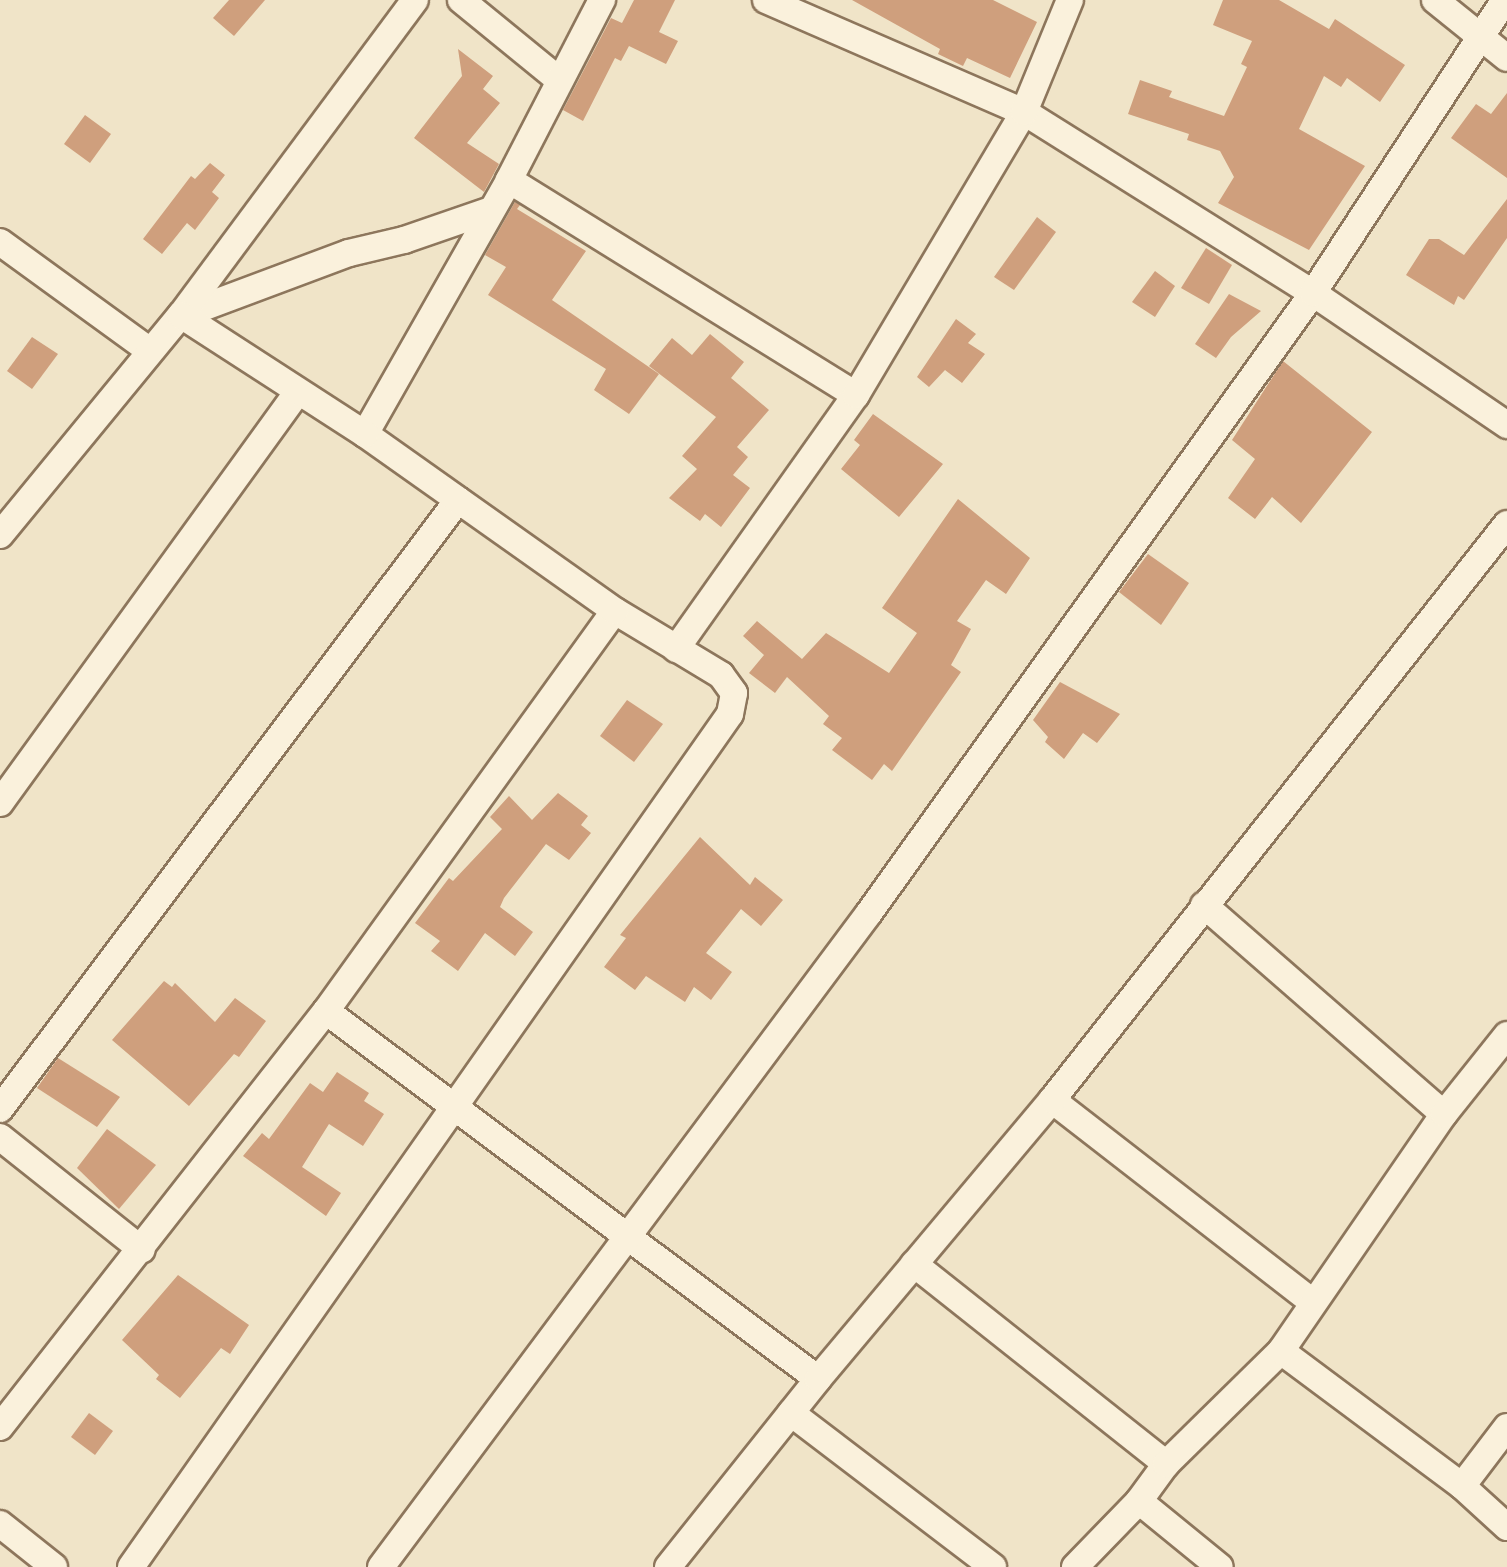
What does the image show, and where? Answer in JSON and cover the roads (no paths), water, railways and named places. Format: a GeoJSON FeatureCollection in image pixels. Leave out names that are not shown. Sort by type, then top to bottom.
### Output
{"type":"FeatureCollection","features":[{"type":"Feature","properties":{"kind":"street"},"geometry":{"type":"LineString","coordinates":[[0,535],[181,316],[415,0]]}},
{"type":"Feature","properties":{"kind":"street"},"geometry":{"type":"LineString","coordinates":[[461,0],[558,79]]}},
{"type":"Feature","properties":{"kind":"street"},"geometry":{"type":"LineString","coordinates":[[365,434],[509,180],[558,79],[602,0]]}},
{"type":"Feature","properties":{"kind":"street"},"geometry":{"type":"LineString","coordinates":[[766,0],[1024,112],[1313,293],[1507,425]]}},
{"type":"Feature","properties":{"kind":"street"},"geometry":{"type":"LineString","coordinates":[[676,649],[856,395],[1024,112],[1070,0]]}},
{"type":"Feature","properties":{"kind":"street"},"geometry":{"type":"LineString","coordinates":[[1435,0],[1507,58]]}},
{"type":"Feature","properties":{"kind":"street"},"geometry":{"type":"LineString","coordinates":[[381,1567],[869,913],[1313,293],[1505,0]]}},
{"type":"Feature","properties":{"kind":"street"},"geometry":{"type":"LineString","coordinates":[[509,180],[856,395]]}},
{"type":"Feature","properties":{"kind":"street"},"geometry":{"type":"LineString","coordinates":[[181,316],[349,253],[404,240],[491,210]]}},
{"type":"Feature","properties":{"kind":"street"},"geometry":{"type":"LineString","coordinates":[[0,242],[150,351]]}},
{"type":"Feature","properties":{"kind":"street"},"geometry":{"type":"LineString","coordinates":[[131,1567],[451,1106],[730,714],[734,693],[721,675],[615,611],[365,434],[297,393],[181,316]]}},
{"type":"Feature","properties":{"kind":"street"},"geometry":{"type":"LineString","coordinates":[[0,803],[297,393]]}},
{"type":"Feature","properties":{"kind":"street"},"geometry":{"type":"LineString","coordinates":[[0,1109],[458,500]]}},
{"type":"Feature","properties":{"kind":"street"},"geometry":{"type":"LineString","coordinates":[[668,1567],[818,1379],[1052,1100],[1507,524]]}},
{"type":"Feature","properties":{"kind":"street"},"geometry":{"type":"LineString","coordinates":[[0,1427],[142,1250],[326,1011],[615,611]]}},
{"type":"Feature","properties":{"kind":"street"},"geometry":{"type":"LineString","coordinates":[[1204,905],[1444,1114]]}},
{"type":"Feature","properties":{"kind":"street"},"geometry":{"type":"LineString","coordinates":[[326,1011],[626,1240],[818,1379]]}},
{"type":"Feature","properties":{"kind":"street"},"geometry":{"type":"LineString","coordinates":[[1075,1567],[1139,1501],[1166,1464],[1281,1351],[1312,1302],[1444,1114],[1507,1035]]}},
{"type":"Feature","properties":{"kind":"street"},"geometry":{"type":"LineString","coordinates":[[1052,1100],[1312,1302]]}},
{"type":"Feature","properties":{"kind":"street"},"geometry":{"type":"LineString","coordinates":[[0,1137],[142,1250]]}},
{"type":"Feature","properties":{"kind":"street"},"geometry":{"type":"LineString","coordinates":[[914,1264],[1166,1464]]}},
{"type":"Feature","properties":{"kind":"street"},"geometry":{"type":"LineString","coordinates":[[1281,1351],[1462,1486],[1507,1527]]}},
{"type":"Feature","properties":{"kind":"street"},"geometry":{"type":"LineString","coordinates":[[791,1413],[993,1567]]}},
{"type":"Feature","properties":{"kind":"street"},"geometry":{"type":"LineString","coordinates":[[1462,1486],[1507,1427]]}},
{"type":"Feature","properties":{"kind":"street"},"geometry":{"type":"LineString","coordinates":[[1139,1501],[1220,1567]]}},
{"type":"Feature","properties":{"kind":"street"},"geometry":{"type":"LineString","coordinates":[[0,1524],[54,1567]]}}]}
